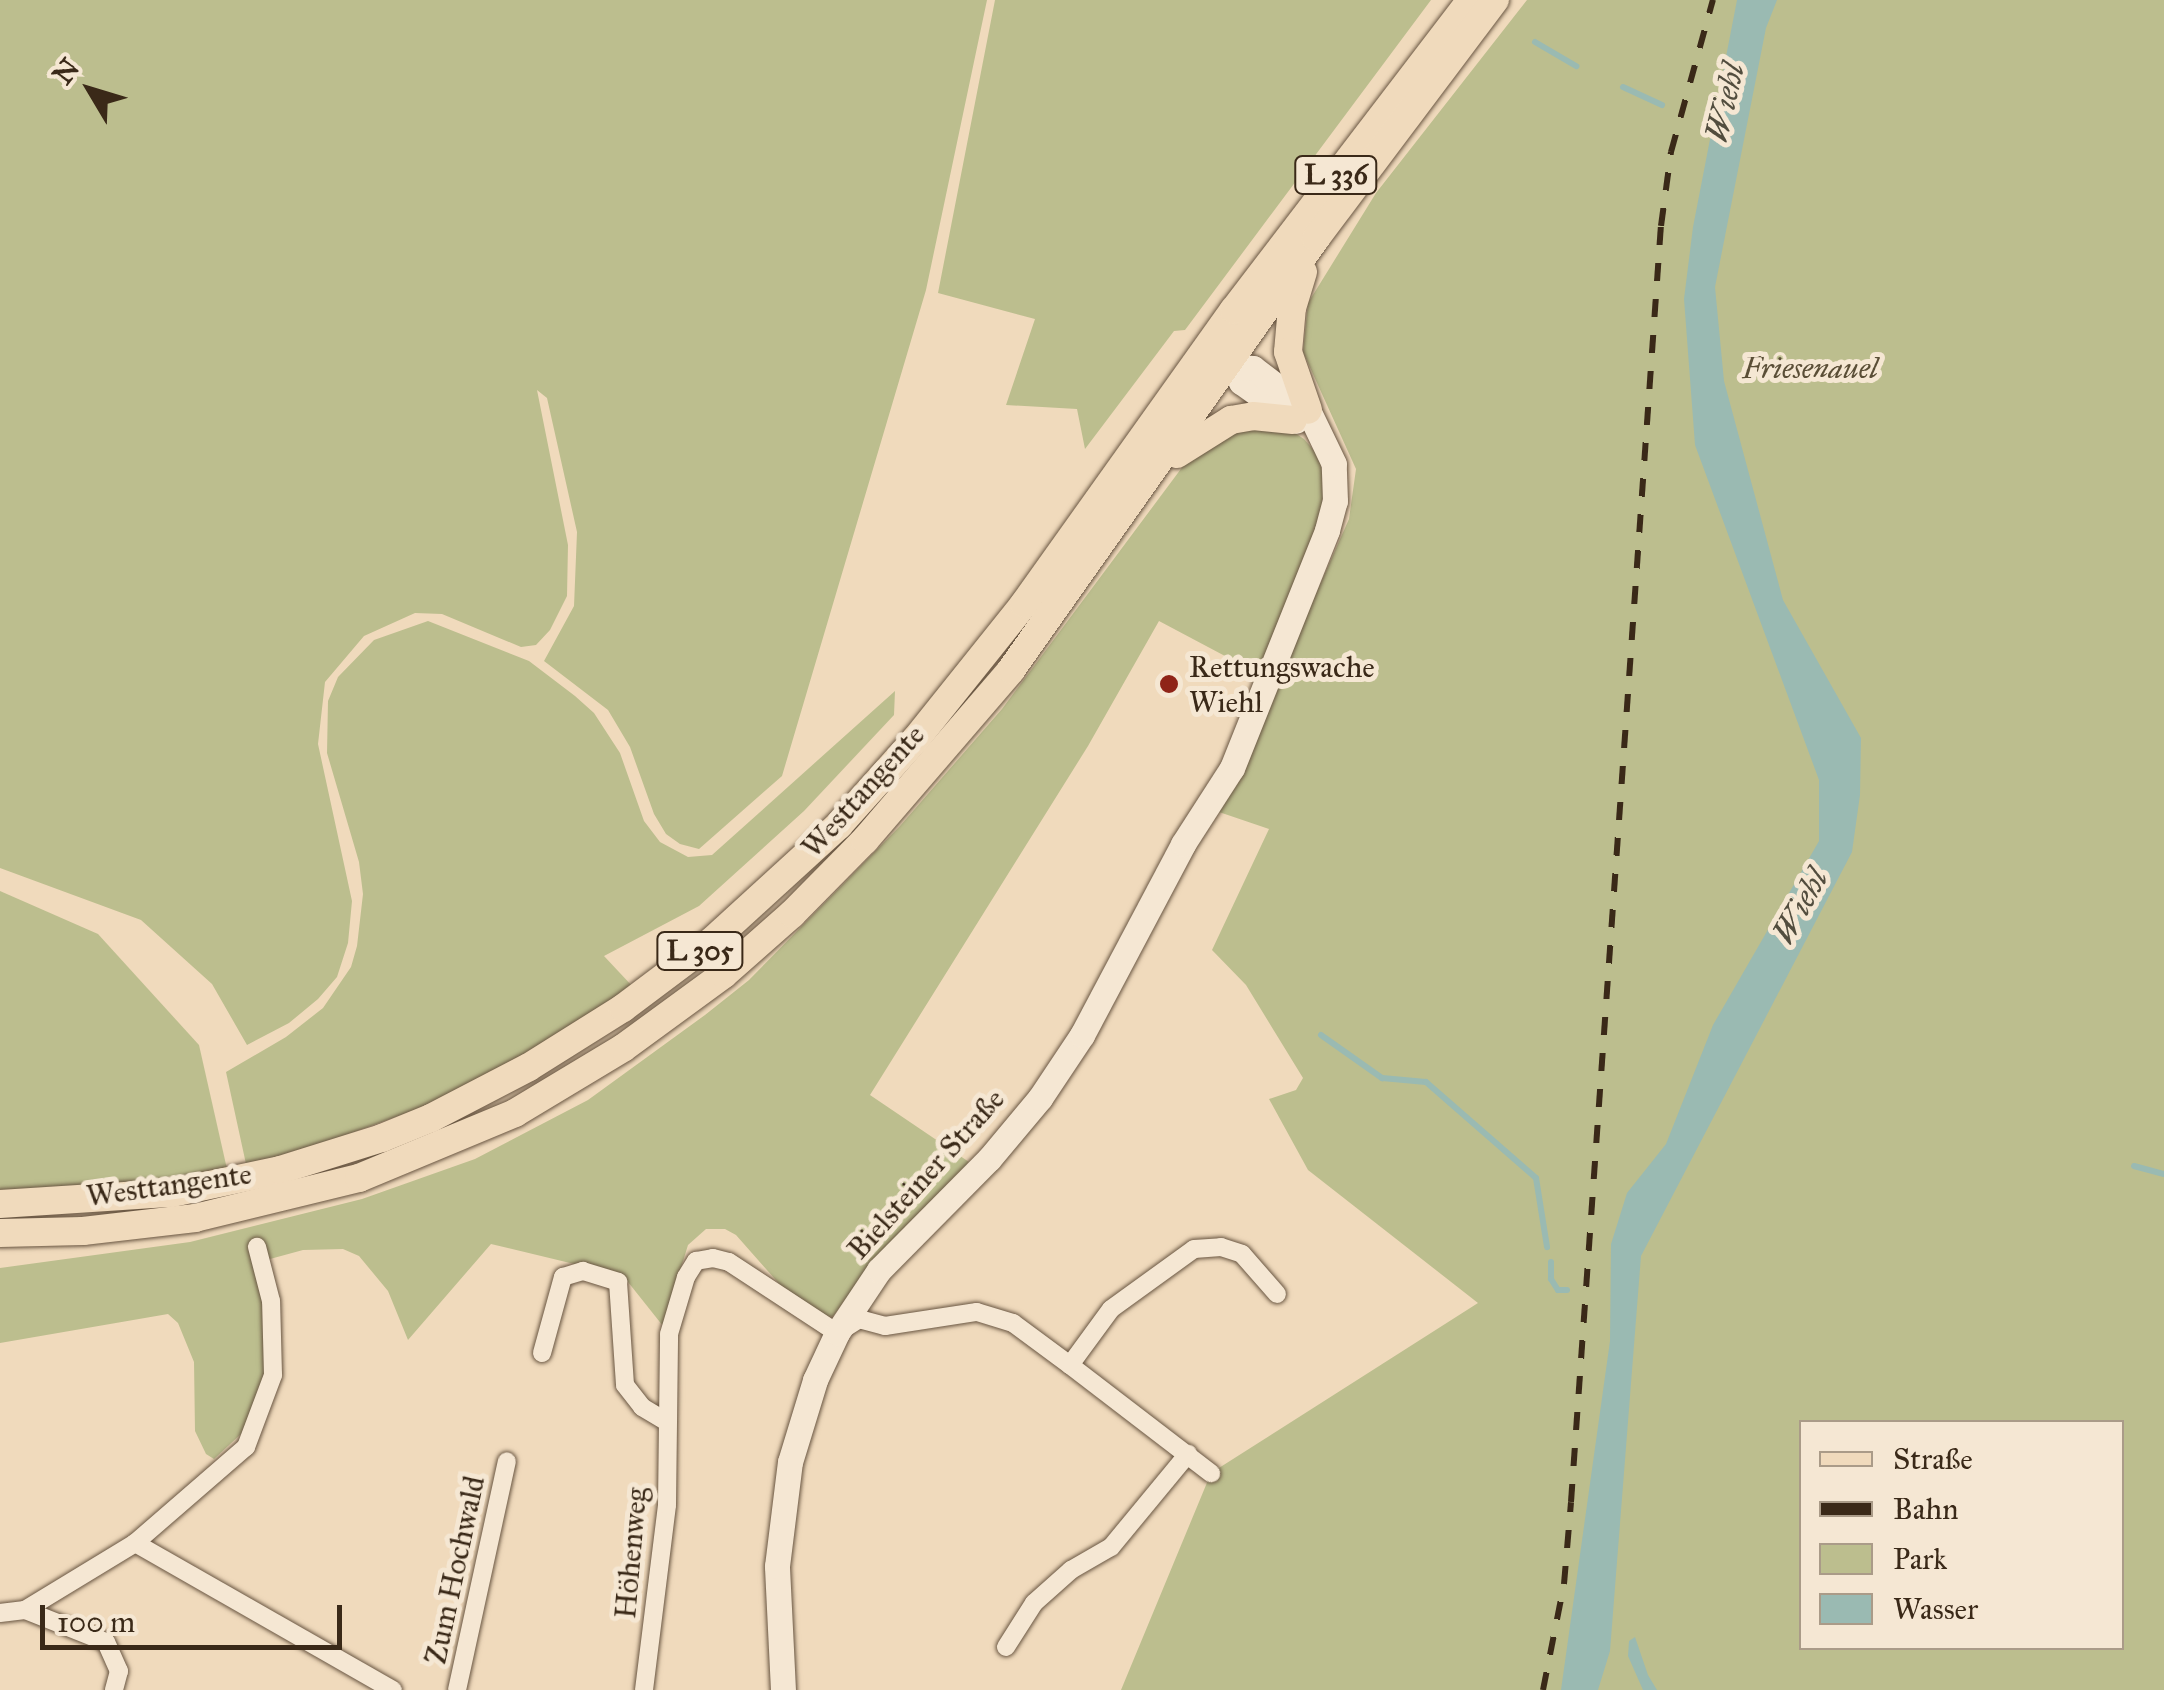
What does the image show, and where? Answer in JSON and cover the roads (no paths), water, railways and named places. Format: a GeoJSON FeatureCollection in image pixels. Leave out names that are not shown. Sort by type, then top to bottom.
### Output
{"type":"FeatureCollection","features":[{"type":"Feature","properties":{"kind":"main road","name":"Westtangente"},"geometry":{"type":"LineString","coordinates":[[0,1204],[172,1193],[332,1156],[431,1118],[481,1093],[623,1008],[756,904],[878,783],[1024,604],[1234,310],[1470,0]]}},
{"type":"Feature","properties":{"kind":"main road","name":"Westtangente"},"geometry":{"type":"LineString","coordinates":[[0,1233],[158,1224],[323,1189],[464,1138],[516,1113],[623,1048],[758,944],[878,826],[1011,670],[1316,238],[1495,0]]}},
{"type":"Feature","properties":{"kind":"main road","name":"L 336"},"geometry":{"type":"LineString","coordinates":[[1300,415],[1288,337],[1297,290],[1316,238]]}},
{"type":"Feature","properties":{"kind":"main road"},"geometry":{"type":"LineString","coordinates":[[1190,374],[1230,362],[1228,328],[1234,310]]}},
{"type":"Feature","properties":{"kind":"main road","name":"L 336"},"geometry":{"type":"LineString","coordinates":[[1230,362],[1258,370],[1300,415]]}},
{"type":"Feature","properties":{"kind":"main road","name":"Bielsteiner Straße"},"geometry":{"type":"LineString","coordinates":[[783,1690],[777,1566],[790,1462],[815,1380],[837,1333],[879,1270],[989,1160],[1040,1098],[1082,1035],[1184,844],[1220,756],[1246,724],[1328,530],[1336,480],[1324,442],[1300,415]]}},
{"type":"Feature","properties":{"kind":"main road","name":"L 305"},"geometry":{"type":"LineString","coordinates":[[1152,474],[1199,436],[1230,420],[1300,415]]}},
{"type":"Feature","properties":{"kind":"street"},"geometry":{"type":"LineString","coordinates":[[1070,1365],[1112,1309],[1194,1248],[1221,1246],[1242,1254],[1277,1294]]}},
{"type":"Feature","properties":{"kind":"street"},"geometry":{"type":"LineString","coordinates":[[25,1610],[134,1543],[246,1447],[273,1375],[271,1300],[257,1247]]}},
{"type":"Feature","properties":{"kind":"street","name":"Höhenweg"},"geometry":{"type":"LineString","coordinates":[[644,1690],[667,1504],[665,1420],[670,1334],[686,1277],[696,1261],[713,1258],[728,1262],[837,1333]]}},
{"type":"Feature","properties":{"kind":"street"},"geometry":{"type":"LineString","coordinates":[[542,1353],[563,1278],[583,1271],[618,1282],[625,1385],[642,1407],[665,1420]]}},
{"type":"Feature","properties":{"kind":"street"},"geometry":{"type":"LineString","coordinates":[[837,1333],[859,1319],[885,1326],[977,1312],[1013,1323],[1211,1474]]}},
{"type":"Feature","properties":{"kind":"street"},"geometry":{"type":"LineString","coordinates":[[1006,1647],[1034,1603],[1071,1570],[1111,1547],[1188,1454]]}},
{"type":"Feature","properties":{"kind":"street","name":"Zum Hochwald"},"geometry":{"type":"LineString","coordinates":[[457,1690],[507,1462]]}},
{"type":"Feature","properties":{"kind":"street","name":"Zum Hochwald"},"geometry":{"type":"LineString","coordinates":[[134,1543],[393,1690]]}},
{"type":"Feature","properties":{"kind":"street"},"geometry":{"type":"LineString","coordinates":[[0,1612],[25,1610],[106,1642],[119,1671],[114,1690]]}},
{"type":"Feature","properties":{"kind":"water","name":"Wiehl"},"geometry":{"type":"Polygon","coordinates":[[[1737,0],[1777,0],[1766,28],[1715,287],[1724,381],[1783,600],[1861,738],[1860,795],[1852,852],[1641,1256],[1610,1651],[1598,1690],[1561,1690],[1610,1341],[1611,1244],[1627,1193],[1666,1144],[1713,1025],[1819,841],[1819,780],[1695,445],[1684,299],[1693,227],[1737,0]]]}},
{"type":"Feature","properties":{"kind":"water"},"geometry":{"type":"Polygon","coordinates":[[[1635,1637],[1657,1690],[1643,1690],[1628,1656],[1629,1641],[1635,1637]]]}},
{"type":"Feature","properties":{"kind":"waterway"},"geometry":{"type":"LineString","coordinates":[[1535,42],[1576,66]]}},
{"type":"Feature","properties":{"kind":"waterway"},"geometry":{"type":"LineString","coordinates":[[1623,87],[1662,105]]}},
{"type":"Feature","properties":{"kind":"waterway"},"geometry":{"type":"LineString","coordinates":[[1321,1035],[1382,1078],[1426,1082],[1536,1178],[1547,1247]]}},
{"type":"Feature","properties":{"kind":"waterway"},"geometry":{"type":"LineString","coordinates":[[2134,1166],[2164,1174]]}},
{"type":"Feature","properties":{"kind":"waterway"},"geometry":{"type":"LineString","coordinates":[[1551,1262],[1551,1279],[1558,1290],[1567,1290]]}},
{"type":"Feature","properties":{"kind":"railway"},"geometry":{"type":"LineString","coordinates":[[1543,1690],[1564,1584],[1571,1502],[1661,226],[1671,152],[1713,0]]}},
{"type":"Feature","properties":{"kind":"place","name":"Rettungswache Wiehl"},"geometry":{"type":"Point","coordinates":[1169,684]}},
{"type":"Feature","properties":{"kind":"park label","name":"Friesenauel"},"geometry":{"type":"Point","coordinates":[1810,368]}}]}
